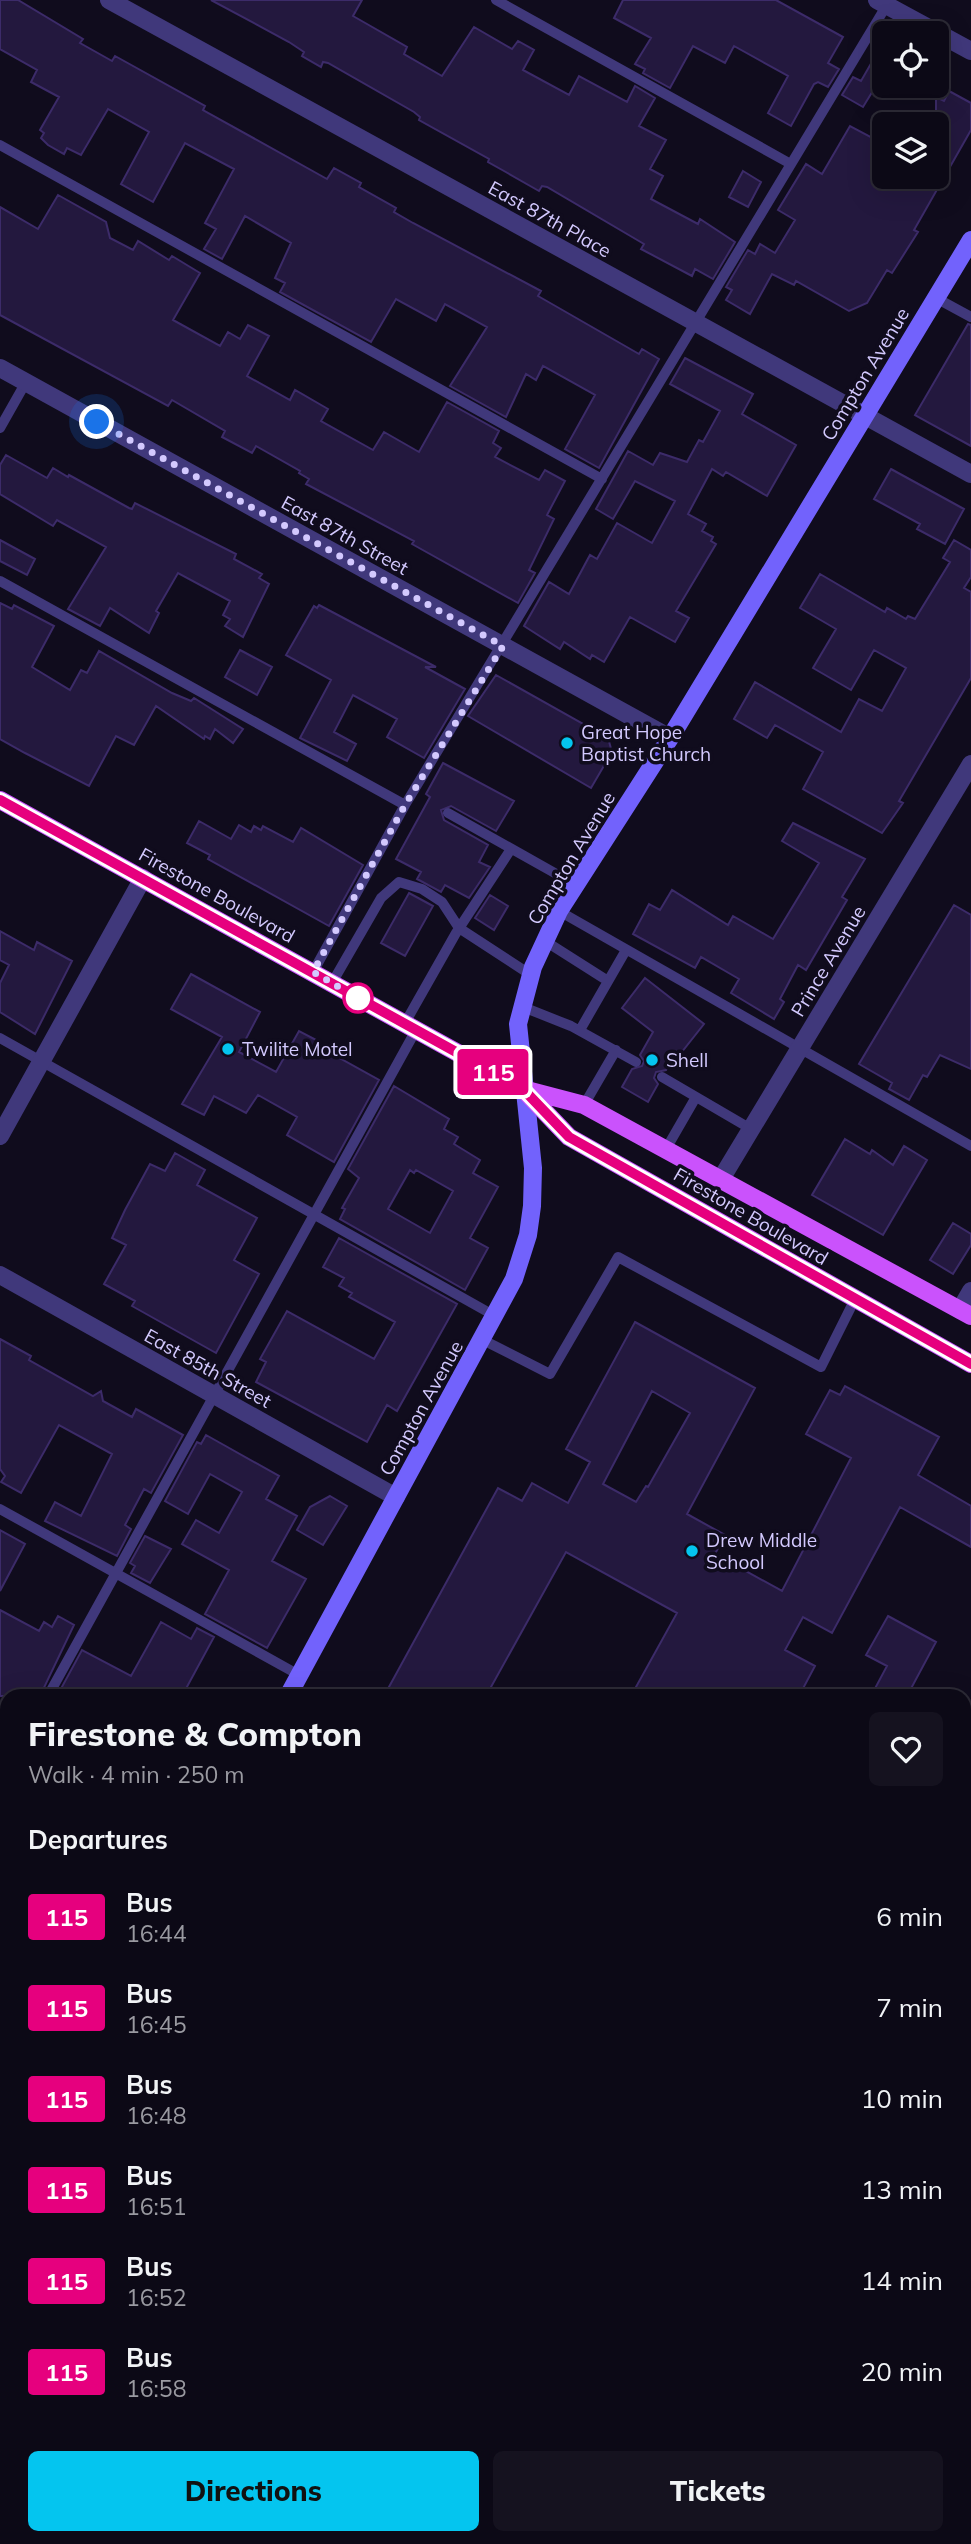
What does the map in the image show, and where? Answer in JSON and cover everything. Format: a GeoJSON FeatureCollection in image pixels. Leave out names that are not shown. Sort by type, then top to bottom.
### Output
{"type":"FeatureCollection","features":[{"type":"Feature","properties":{"kind":"main road","name":"Compton Avenue"},"geometry":{"type":"LineString","coordinates":[[292,1689],[514,1279],[528,1236],[533,1168],[523,1089],[519,1024],[531,975],[559,911],[670,738],[971,240]]}},
{"type":"Feature","properties":{"kind":"main road","name":"Firestone Boulevard"},"geometry":{"type":"LineString","coordinates":[[0,800],[523,1089],[584,1105],[966,1313]]}},
{"type":"Feature","properties":{"kind":"main road","name":"Firestone Boulevard"},"geometry":{"type":"LineString","coordinates":[[523,1089],[569,1137],[971,1364]]}},
{"type":"Feature","properties":{"kind":"street","name":"East 87th Place"},"geometry":{"type":"LineString","coordinates":[[109,0],[971,474]]}},
{"type":"Feature","properties":{"kind":"street"},"geometry":{"type":"LineString","coordinates":[[885,2],[971,51]]}},
{"type":"Feature","properties":{"kind":"street","name":"East 87th Street"},"geometry":{"type":"LineString","coordinates":[[0,368],[670,738]]}},
{"type":"Feature","properties":{"kind":"street","name":"Prince Avenue"},"geometry":{"type":"LineString","coordinates":[[721,1179],[971,764]]}},
{"type":"Feature","properties":{"kind":"street"},"geometry":{"type":"LineString","coordinates":[[0,1136],[143,878]]}},
{"type":"Feature","properties":{"kind":"street","name":"East 85th Street"},"geometry":{"type":"LineString","coordinates":[[0,1275],[396,1497]]}},
{"type":"Feature","properties":{"kind":"street"},"geometry":{"type":"LineString","coordinates":[[966,1313],[971,1291]]}},
{"type":"Feature","properties":{"kind":"lane"},"geometry":{"type":"LineString","coordinates":[[496,0],[789,163]]}},
{"type":"Feature","properties":{"kind":"lane"},"geometry":{"type":"LineString","coordinates":[[313,972],[405,805],[503,646],[885,2]]}},
{"type":"Feature","properties":{"kind":"lane"},"geometry":{"type":"LineString","coordinates":[[0,145],[602,479]]}},
{"type":"Feature","properties":{"kind":"lane"},"geometry":{"type":"LineString","coordinates":[[936,298],[971,317]]}},
{"type":"Feature","properties":{"kind":"lane"},"geometry":{"type":"LineString","coordinates":[[0,428],[26,382]]}},
{"type":"Feature","properties":{"kind":"lane"},"geometry":{"type":"LineString","coordinates":[[0,581],[405,805]]}},
{"type":"Feature","properties":{"kind":"lane"},"geometry":{"type":"LineString","coordinates":[[448,813],[576,885]]}},
{"type":"Feature","properties":{"kind":"lane"},"geometry":{"type":"LineString","coordinates":[[52,1689],[314,1214],[459,928],[511,849]]}},
{"type":"Feature","properties":{"kind":"lane"},"geometry":{"type":"LineString","coordinates":[[332,983],[381,898],[399,882],[422,889],[442,902],[459,928],[531,975]]}},
{"type":"Feature","properties":{"kind":"lane"},"geometry":{"type":"LineString","coordinates":[[559,911],[798,1050],[971,1146]]}},
{"type":"Feature","properties":{"kind":"lane"},"geometry":{"type":"LineString","coordinates":[[545,941],[608,981]]}},
{"type":"Feature","properties":{"kind":"lane"},"geometry":{"type":"LineString","coordinates":[[580,1030],[626,950]]}},
{"type":"Feature","properties":{"kind":"lane"},"geometry":{"type":"LineString","coordinates":[[523,1007],[580,1030],[636,1062]]}},
{"type":"Feature","properties":{"kind":"lane"},"geometry":{"type":"LineString","coordinates":[[0,1038],[495,1316]]}},
{"type":"Feature","properties":{"kind":"lane"},"geometry":{"type":"LineString","coordinates":[[584,1105],[616,1050]]}},
{"type":"Feature","properties":{"kind":"lane"},"geometry":{"type":"LineString","coordinates":[[662,1077],[751,1129]]}},
{"type":"Feature","properties":{"kind":"lane"},"geometry":{"type":"LineString","coordinates":[[666,1149],[696,1097]]}},
{"type":"Feature","properties":{"kind":"lane"},"geometry":{"type":"LineString","coordinates":[[483,1340],[550,1374],[618,1257],[821,1367],[855,1299]]}},
{"type":"Feature","properties":{"kind":"lane"},"geometry":{"type":"LineString","coordinates":[[0,1509],[299,1675]]}},
{"type":"Feature","properties":{"kind":"building"},"geometry":{"type":"Polygon","coordinates":[[[0,0],[18,0],[83,39],[80,43],[112,61],[115,56],[205,106],[203,110],[327,179],[334,168],[361,183],[359,187],[396,208],[394,212],[541,291],[538,296],[639,354],[642,349],[659,359],[599,468],[565,449],[595,395],[543,366],[536,380],[526,374],[506,417],[450,386],[487,327],[445,304],[436,321],[396,299],[371,342],[280,292],[285,283],[275,278],[291,243],[245,216],[222,259],[204,249],[216,229],[205,223],[234,169],[185,143],[153,202],[121,184],[149,132],[108,109],[81,155],[67,148],[64,154],[48,145],[41,138],[44,133],[40,130],[59,97],[31,82],[37,70],[0,49],[0,0]]]}},
{"type":"Feature","properties":{"kind":"building"},"geometry":{"type":"Polygon","coordinates":[[[211,0],[362,0],[353,16],[407,47],[404,54],[442,76],[474,27],[512,49],[518,41],[534,50],[523,70],[569,95],[579,76],[627,102],[635,86],[655,98],[639,126],[666,140],[650,169],[663,176],[651,199],[698,224],[700,219],[735,242],[713,279],[695,269],[692,276],[641,249],[644,244],[547,187],[542,186],[539,191],[419,120],[420,117],[414,112],[328,63],[323,62],[321,67],[302,56],[304,52],[289,42],[211,0]]]}},
{"type":"Feature","properties":{"kind":"building"},"geometry":{"type":"Polygon","coordinates":[[[623,0],[776,0],[843,37],[828,63],[839,69],[828,87],[818,82],[814,84],[791,126],[768,113],[788,76],[734,46],[725,63],[693,46],[670,88],[643,73],[645,69],[635,64],[651,38],[614,18],[623,0]]]}},
{"type":"Feature","properties":{"kind":"building"},"geometry":{"type":"Polygon","coordinates":[[[872,62],[872,92],[863,107],[842,95],[853,77],[861,81],[872,62]]]}},
{"type":"Feature","properties":{"kind":"building"},"geometry":{"type":"Polygon","coordinates":[[[949,91],[971,103],[971,130],[949,169],[949,112],[936,112],[936,98],[944,101],[949,98],[949,91]]]}},
{"type":"Feature","properties":{"kind":"building"},"geometry":{"type":"Polygon","coordinates":[[[850,126],[872,138],[872,189],[937,189],[914,230],[918,232],[892,273],[887,270],[867,303],[849,311],[796,281],[794,285],[772,274],[750,314],[726,300],[732,290],[726,287],[748,250],[755,254],[760,244],[775,253],[795,220],[778,210],[806,164],[822,174],[850,126]]]}},
{"type":"Feature","properties":{"kind":"building"},"geometry":{"type":"Polygon","coordinates":[[[743,171],[761,182],[748,207],[729,197],[743,171]]]}},
{"type":"Feature","properties":{"kind":"building"},"geometry":{"type":"Polygon","coordinates":[[[58,195],[106,222],[110,238],[133,250],[138,241],[169,260],[172,256],[200,273],[173,320],[220,346],[228,332],[240,339],[248,325],[269,336],[247,376],[290,400],[295,390],[328,409],[321,421],[373,450],[384,432],[419,452],[447,402],[499,431],[493,443],[501,448],[495,457],[539,480],[545,470],[565,481],[547,515],[554,519],[529,570],[535,573],[518,603],[412,544],[414,541],[306,484],[309,479],[299,473],[300,471],[256,446],[252,453],[222,437],[225,431],[172,400],[168,406],[0,315],[0,207],[38,229],[58,195]]]}},
{"type":"Feature","properties":{"kind":"building"},"geometry":{"type":"Polygon","coordinates":[[[968,324],[971,325],[971,446],[915,415],[968,324]]]}},
{"type":"Feature","properties":{"kind":"building"},"geometry":{"type":"Polygon","coordinates":[[[685,358],[753,394],[742,414],[796,445],[767,496],[726,472],[723,476],[712,469],[688,514],[706,524],[702,531],[713,537],[711,541],[716,544],[676,611],[689,618],[675,642],[630,617],[604,662],[592,655],[590,659],[564,642],[560,649],[524,626],[549,582],[569,594],[590,555],[597,559],[617,523],[652,543],[675,501],[635,481],[613,519],[596,509],[628,451],[653,465],[660,453],[687,462],[699,440],[703,442],[720,411],[670,384],[685,358]]]}},
{"type":"Feature","properties":{"kind":"building"},"geometry":{"type":"Polygon","coordinates":[[[6,455],[47,478],[53,468],[129,508],[132,509],[135,503],[236,554],[234,559],[262,574],[259,578],[269,584],[243,637],[225,626],[230,619],[223,615],[230,601],[178,573],[156,611],[159,613],[149,633],[110,608],[100,626],[68,609],[106,547],[57,520],[53,526],[0,494],[0,465],[6,455]]]}},
{"type":"Feature","properties":{"kind":"building"},"geometry":{"type":"Polygon","coordinates":[[[891,469],[964,509],[945,544],[917,529],[920,524],[874,499],[891,469]]]}},
{"type":"Feature","properties":{"kind":"building"},"geometry":{"type":"Polygon","coordinates":[[[0,540],[35,559],[27,575],[0,561],[0,540]]]}},
{"type":"Feature","properties":{"kind":"building"},"geometry":{"type":"Polygon","coordinates":[[[954,540],[971,550],[971,577],[964,588],[971,592],[971,678],[899,801],[903,803],[882,833],[803,789],[823,752],[775,725],[767,738],[734,719],[755,682],[841,732],[859,699],[882,711],[906,668],[874,650],[851,690],[813,668],[836,629],[800,608],[820,574],[885,612],[887,608],[906,619],[908,616],[915,619],[950,562],[943,558],[954,540]]]}},
{"type":"Feature","properties":{"kind":"building"},"geometry":{"type":"Polygon","coordinates":[[[0,603],[12,609],[14,605],[54,626],[32,667],[70,690],[81,670],[87,673],[99,651],[172,693],[191,701],[194,698],[243,729],[233,743],[215,729],[210,739],[205,736],[204,739],[156,706],[134,745],[116,736],[89,786],[25,753],[0,739],[0,603]]]}},
{"type":"Feature","properties":{"kind":"building"},"geometry":{"type":"Polygon","coordinates":[[[319,605],[436,667],[425,667],[465,689],[424,758],[387,737],[397,719],[353,695],[334,732],[356,744],[347,761],[300,738],[331,680],[286,655],[314,606],[317,608],[319,605]]]}},
{"type":"Feature","properties":{"kind":"building"},"geometry":{"type":"Polygon","coordinates":[[[240,650],[272,667],[257,695],[225,677],[240,650]]]}},
{"type":"Feature","properties":{"kind":"building"},"geometry":{"type":"Polygon","coordinates":[[[496,675],[608,738],[612,752],[591,788],[468,716],[496,675]]]}},
{"type":"Feature","properties":{"kind":"building"},"geometry":{"type":"Polygon","coordinates":[[[443,763],[514,801],[496,831],[451,806],[441,810],[444,820],[488,845],[479,862],[490,867],[469,898],[445,885],[441,892],[417,879],[421,872],[396,859],[430,797],[426,794],[443,763]]]}},
{"type":"Feature","properties":{"kind":"building"},"geometry":{"type":"Polygon","coordinates":[[[199,821],[231,839],[239,825],[251,832],[254,826],[261,830],[263,826],[293,842],[301,828],[363,865],[329,926],[208,859],[210,855],[187,843],[199,821]]]}},
{"type":"Feature","properties":{"kind":"building"},"geometry":{"type":"Polygon","coordinates":[[[793,823],[865,859],[842,897],[847,900],[806,970],[798,965],[780,999],[784,1002],[774,1019],[731,993],[739,979],[701,957],[695,968],[633,934],[649,904],[660,910],[672,890],[728,925],[733,916],[773,939],[819,863],[782,841],[793,823]]]}},
{"type":"Feature","properties":{"kind":"building"},"geometry":{"type":"Polygon","coordinates":[[[409,893],[433,906],[405,956],[381,943],[409,893]]]}},
{"type":"Feature","properties":{"kind":"building"},"geometry":{"type":"Polygon","coordinates":[[[490,895],[508,906],[494,930],[475,918],[490,895]]]}},
{"type":"Feature","properties":{"kind":"building"},"geometry":{"type":"Polygon","coordinates":[[[954,905],[971,915],[971,1069],[940,1055],[927,1077],[923,1075],[909,1100],[889,1089],[892,1083],[859,1064],[954,905]]]}},
{"type":"Feature","properties":{"kind":"building"},"geometry":{"type":"Polygon","coordinates":[[[0,931],[34,950],[37,942],[72,961],[35,1034],[0,1012],[0,983],[9,965],[0,960],[0,931]]]}},
{"type":"Feature","properties":{"kind":"building"},"geometry":{"type":"Polygon","coordinates":[[[191,974],[260,1012],[239,1052],[276,1072],[299,1031],[320,1042],[318,1046],[379,1080],[334,1162],[287,1135],[297,1117],[258,1095],[246,1113],[214,1096],[204,1115],[182,1104],[222,1037],[171,1009],[191,974]]]}},
{"type":"Feature","properties":{"kind":"building"},"geometry":{"type":"Polygon","coordinates":[[[645,978],[704,1024],[681,1053],[677,1051],[666,1070],[656,1072],[654,1078],[658,1084],[648,1102],[622,1087],[632,1069],[642,1066],[644,1061],[640,1055],[653,1032],[622,1008],[645,978]]]}},
{"type":"Feature","properties":{"kind":"building"},"geometry":{"type":"Polygon","coordinates":[[[394,1086],[449,1119],[444,1129],[458,1137],[454,1144],[480,1160],[473,1173],[498,1187],[470,1238],[488,1248],[465,1290],[340,1219],[345,1209],[342,1208],[359,1178],[348,1169],[394,1086]],[[410,1170],[388,1209],[430,1233],[453,1191],[416,1170],[414,1173],[410,1170]]]}},
{"type":"Feature","properties":{"kind":"building"},"geometry":{"type":"Polygon","coordinates":[[[845,1139],[870,1154],[872,1150],[893,1165],[904,1146],[927,1160],[883,1235],[812,1195],[845,1139]]]}},
{"type":"Feature","properties":{"kind":"building"},"geometry":{"type":"Polygon","coordinates":[[[175,1153],[205,1170],[197,1185],[257,1218],[234,1260],[259,1274],[216,1353],[132,1306],[135,1301],[104,1284],[126,1245],[112,1238],[125,1210],[150,1164],[165,1171],[175,1153]]]}},
{"type":"Feature","properties":{"kind":"building"},"geometry":{"type":"Polygon","coordinates":[[[953,1223],[971,1234],[971,1245],[953,1274],[930,1260],[953,1223]]]}},
{"type":"Feature","properties":{"kind":"building"},"geometry":{"type":"Polygon","coordinates":[[[339,1238],[457,1304],[397,1411],[387,1405],[367,1442],[256,1382],[266,1362],[260,1359],[287,1311],[374,1359],[395,1322],[349,1297],[352,1293],[339,1286],[344,1278],[323,1267],[339,1238]]]}},
{"type":"Feature","properties":{"kind":"building"},"geometry":{"type":"Polygon","coordinates":[[[635,1322],[755,1388],[687,1514],[725,1535],[715,1554],[782,1591],[851,1458],[806,1434],[830,1390],[840,1395],[845,1386],[939,1437],[918,1475],[971,1506],[971,1547],[900,1507],[832,1633],[803,1617],[785,1650],[815,1666],[803,1689],[635,1689],[677,1613],[566,1552],[490,1689],[388,1689],[498,1488],[522,1501],[532,1483],[568,1503],[590,1462],[566,1449],[635,1322]],[[652,1391],[603,1484],[636,1502],[646,1486],[648,1487],[690,1413],[652,1391]]]}},
{"type":"Feature","properties":{"kind":"building"},"geometry":{"type":"Polygon","coordinates":[[[0,1339],[31,1356],[29,1360],[93,1396],[101,1391],[103,1401],[132,1417],[136,1409],[183,1435],[151,1493],[144,1489],[125,1525],[131,1529],[117,1556],[45,1521],[55,1502],[81,1516],[112,1454],[59,1425],[21,1493],[1,1482],[5,1476],[0,1469],[0,1339]]]}},
{"type":"Feature","properties":{"kind":"building"},"geometry":{"type":"Polygon","coordinates":[[[206,1435],[279,1476],[266,1499],[297,1516],[272,1561],[306,1579],[267,1648],[205,1614],[229,1570],[182,1544],[196,1520],[219,1533],[242,1492],[210,1474],[188,1514],[165,1501],[197,1442],[201,1444],[206,1435]]]}},
{"type":"Feature","properties":{"kind":"building"},"geometry":{"type":"Polygon","coordinates":[[[330,1496],[347,1506],[323,1545],[297,1530],[310,1507],[330,1496]]]}},
{"type":"Feature","properties":{"kind":"building"},"geometry":{"type":"Polygon","coordinates":[[[0,1530],[25,1544],[0,1591],[0,1530]]]}},
{"type":"Feature","properties":{"kind":"building"},"geometry":{"type":"Polygon","coordinates":[[[145,1536],[171,1549],[150,1583],[131,1573],[135,1566],[130,1563],[145,1536]]]}},
{"type":"Feature","properties":{"kind":"building"},"geometry":{"type":"Polygon","coordinates":[[[0,1610],[39,1631],[44,1622],[52,1627],[58,1616],[74,1625],[43,1689],[0,1689],[0,1610]]]}},
{"type":"Feature","properties":{"kind":"building"},"geometry":{"type":"Polygon","coordinates":[[[888,1616],[936,1642],[911,1689],[875,1689],[887,1666],[866,1655],[888,1616]]]}},
{"type":"Feature","properties":{"kind":"building"},"geometry":{"type":"Polygon","coordinates":[[[161,1622],[191,1639],[197,1628],[214,1637],[186,1689],[61,1689],[82,1650],[131,1676],[161,1622]]]}},
{"type":"Feature","properties":{"kind":"bus line","name":"115"},"geometry":{"type":"LineString","coordinates":[[0,800],[523,1089],[569,1137],[971,1364]]}},
{"type":"Feature","properties":{"kind":"place","name":"Great Hope Baptist Church"},"geometry":{"type":"Point","coordinates":[567,743]}},
{"type":"Feature","properties":{"kind":"place","name":"Twilite Motel"},"geometry":{"type":"Point","coordinates":[228,1049]}},
{"type":"Feature","properties":{"kind":"place","name":"Shell"},"geometry":{"type":"Point","coordinates":[652,1060]}},
{"type":"Feature","properties":{"kind":"place","name":"Drew Middle School"},"geometry":{"type":"Point","coordinates":[692,1551]}},
{"type":"Feature","properties":{"kind":"route"},"geometry":{"type":"LineString","coordinates":[[97,422],[503,646],[405,805],[313,972],[358,998]]}}]}
